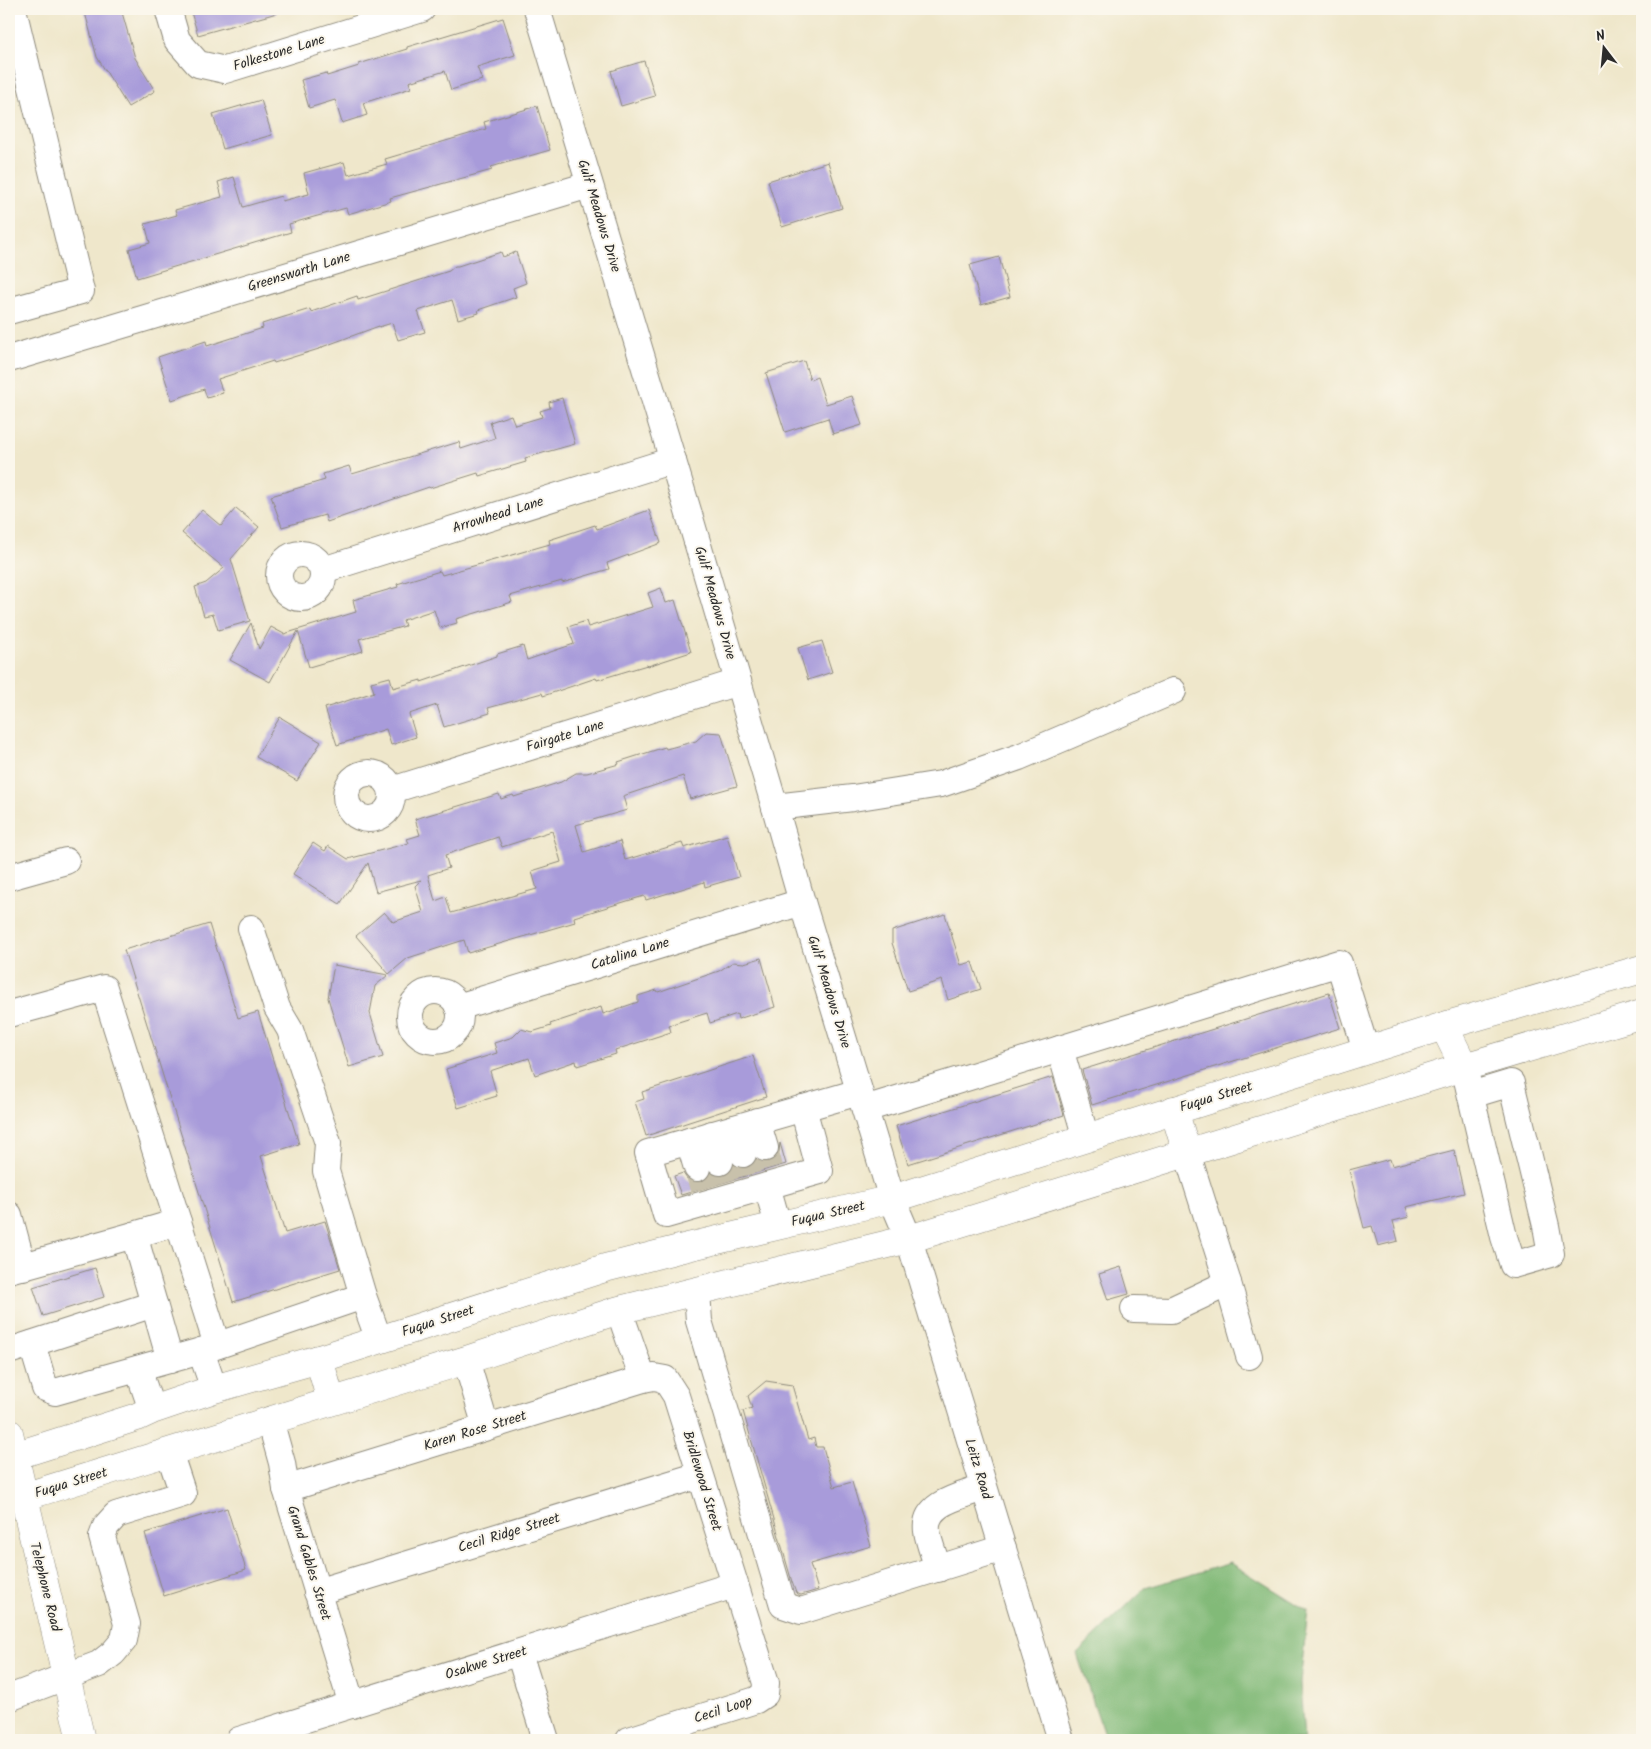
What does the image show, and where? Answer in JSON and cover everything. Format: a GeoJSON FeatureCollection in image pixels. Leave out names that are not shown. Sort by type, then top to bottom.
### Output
{"type":"FeatureCollection","features":[{"type":"Feature","properties":{"kind":"main road","name":"Fuqua Street"},"geometry":{"type":"LineString","coordinates":[[10,1449],[137,1418],[152,1410],[214,1389],[319,1359],[605,1268],[892,1198],[1444,1026],[1642,968]]}},
{"type":"Feature","properties":{"kind":"main road","name":"Fuqua Street"},"geometry":{"type":"LineString","coordinates":[[24,1498],[466,1360],[619,1310],[909,1239],[1464,1067],[1642,1014]]}},
{"type":"Feature","properties":{"kind":"main road"},"geometry":{"type":"LineString","coordinates":[[1444,1026],[1464,1067]]}},
{"type":"Feature","properties":{"kind":"main road"},"geometry":{"type":"LineString","coordinates":[[1174,1110],[1187,1154]]}},
{"type":"Feature","properties":{"kind":"main road"},"geometry":{"type":"LineString","coordinates":[[605,1268],[619,1310]]}},
{"type":"Feature","properties":{"kind":"main road"},"geometry":{"type":"LineString","coordinates":[[319,1359],[331,1401]]}},
{"type":"Feature","properties":{"kind":"main road","name":"Telephone Road"},"geometry":{"type":"LineString","coordinates":[[10,1449],[24,1498],[82,1740]]}},
{"type":"Feature","properties":{"kind":"street"},"geometry":{"type":"LineString","coordinates":[[9,311],[81,291],[13,9]]}},
{"type":"Feature","properties":{"kind":"street","name":"Folkestone Lane"},"geometry":{"type":"LineString","coordinates":[[168,9],[177,40],[198,64],[225,70],[422,9]]}},
{"type":"Feature","properties":{"kind":"street","name":"Gulf Meadows Drive"},"geometry":{"type":"LineString","coordinates":[[537,9],[673,460],[802,902],[892,1198]]}},
{"type":"Feature","properties":{"kind":"street","name":"Greenswarth Lane"},"geometry":{"type":"LineString","coordinates":[[9,359],[589,185]]}},
{"type":"Feature","properties":{"kind":"street","name":"Arrowhead Lane"},"geometry":{"type":"LineString","coordinates":[[322,570],[673,460]]}},
{"type":"Feature","properties":{"kind":"street","name":"Fairgate Lane"},"geometry":{"type":"LineString","coordinates":[[392,790],[738,682]]}},
{"type":"Feature","properties":{"kind":"street"},"geometry":{"type":"LineString","coordinates":[[775,807],[853,798],[941,784],[1019,757],[1174,691]]}},
{"type":"Feature","properties":{"kind":"street"},"geometry":{"type":"LineString","coordinates":[[9,877],[66,861]]}},
{"type":"Feature","properties":{"kind":"street","name":"Catalina Lane"},"geometry":{"type":"LineString","coordinates":[[458,1007],[802,902]]}},
{"type":"Feature","properties":{"kind":"street"},"geometry":{"type":"LineString","coordinates":[[251,928],[277,1008],[290,1030],[328,1143],[326,1171],[363,1296],[379,1340]]}},
{"type":"Feature","properties":{"kind":"street"},"geometry":{"type":"LineString","coordinates":[[803,1108],[820,1171],[739,1177],[666,1215],[648,1152],[803,1108],[862,1101],[1060,1049],[1339,963],[1366,1050]]}},
{"type":"Feature","properties":{"kind":"street"},"geometry":{"type":"LineString","coordinates":[[9,1014],[104,988],[178,1222],[209,1348],[214,1389]]}},
{"type":"Feature","properties":{"kind":"street"},"geometry":{"type":"LineString","coordinates":[[1060,1049],[1086,1138]]}},
{"type":"Feature","properties":{"kind":"street"},"geometry":{"type":"LineString","coordinates":[[1464,1067],[1504,1237],[1513,1265],[1550,1254],[1546,1226],[1511,1084],[1471,1095]]}},
{"type":"Feature","properties":{"kind":"street"},"geometry":{"type":"LineString","coordinates":[[723,1131],[739,1177],[778,1225]]}},
{"type":"Feature","properties":{"kind":"street"},"geometry":{"type":"LineString","coordinates":[[723,1131],[739,1177]]}},
{"type":"Feature","properties":{"kind":"street"},"geometry":{"type":"LineString","coordinates":[[1187,1154],[1249,1356]]}},
{"type":"Feature","properties":{"kind":"street","name":"Leitz Road"},"geometry":{"type":"LineString","coordinates":[[892,1198],[909,1239],[1061,1740]]}},
{"type":"Feature","properties":{"kind":"street"},"geometry":{"type":"LineString","coordinates":[[9,1215],[16,1268],[178,1222]]}},
{"type":"Feature","properties":{"kind":"street"},"geometry":{"type":"LineString","coordinates":[[134,1234],[170,1360]]}},
{"type":"Feature","properties":{"kind":"street"},"geometry":{"type":"LineString","coordinates":[[1134,1309],[1170,1310],[1228,1283]]}},
{"type":"Feature","properties":{"kind":"street"},"geometry":{"type":"LineString","coordinates":[[697,1291],[699,1321],[783,1605],[801,1611],[1003,1548]]}},
{"type":"Feature","properties":{"kind":"street"},"geometry":{"type":"LineString","coordinates":[[154,1304],[20,1347],[45,1388],[55,1392],[209,1348],[363,1296]]}},
{"type":"Feature","properties":{"kind":"street","name":"Bridlewood Street"},"geometry":{"type":"LineString","coordinates":[[619,1310],[654,1379],[676,1396],[734,1585]]}},
{"type":"Feature","properties":{"kind":"street"},"geometry":{"type":"LineString","coordinates":[[466,1360],[486,1427]]}},
{"type":"Feature","properties":{"kind":"street"},"geometry":{"type":"LineString","coordinates":[[138,1369],[152,1410]]}},
{"type":"Feature","properties":{"kind":"street","name":"Karen Rose Street"},"geometry":{"type":"LineString","coordinates":[[286,1489],[486,1427],[654,1379]]}},
{"type":"Feature","properties":{"kind":"street","name":"Grand Gables Street"},"geometry":{"type":"LineString","coordinates":[[270,1420],[282,1463],[286,1489],[352,1705]]}},
{"type":"Feature","properties":{"kind":"street"},"geometry":{"type":"LineString","coordinates":[[9,1698],[99,1664],[113,1653],[124,1640],[127,1624],[102,1537],[106,1526],[116,1515],[183,1494],[169,1452]]}},
{"type":"Feature","properties":{"kind":"street","name":"Cecil Ridge Street"},"geometry":{"type":"LineString","coordinates":[[317,1592],[700,1475]]}},
{"type":"Feature","properties":{"kind":"street"},"geometry":{"type":"LineString","coordinates":[[938,1568],[927,1530],[931,1512],[943,1503],[983,1488]]}},
{"type":"Feature","properties":{"kind":"street","name":"Osakwe Street"},"geometry":{"type":"LineString","coordinates":[[239,1740],[734,1585]]}},
{"type":"Feature","properties":{"kind":"street","name":"Cecil Loop"},"geometry":{"type":"LineString","coordinates":[[629,1740],[756,1700],[765,1694],[766,1684],[734,1585]]}},
{"type":"Feature","properties":{"kind":"street"},"geometry":{"type":"LineString","coordinates":[[519,1653],[546,1740]]}},
{"type":"Feature","properties":{"kind":"green space"},"geometry":{"type":"Polygon","coordinates":[[[1231,1563],[1308,1611],[1300,1683],[1304,1740],[1106,1740],[1077,1654],[1145,1588],[1231,1563]]]}},
{"type":"Feature","properties":{"kind":"building"},"geometry":{"type":"Polygon","coordinates":[[[84,9],[121,9],[135,58],[155,91],[128,107],[97,57],[84,9]]]}},
{"type":"Feature","properties":{"kind":"building"},"geometry":{"type":"Polygon","coordinates":[[[190,9],[276,9],[277,13],[198,35],[190,9]]]}},
{"type":"Feature","properties":{"kind":"building"},"geometry":{"type":"Polygon","coordinates":[[[503,18],[515,55],[477,67],[482,80],[451,90],[445,71],[409,82],[411,88],[363,103],[367,115],[342,123],[335,100],[309,108],[301,80],[326,73],[327,76],[407,49],[407,47],[503,18]]]}},
{"type":"Feature","properties":{"kind":"building"},"geometry":{"type":"Polygon","coordinates":[[[644,61],[655,96],[621,106],[611,71],[644,61]]]}},
{"type":"Feature","properties":{"kind":"building"},"geometry":{"type":"Polygon","coordinates":[[[261,100],[272,135],[223,149],[213,114],[261,100]]]}},
{"type":"Feature","properties":{"kind":"building"},"geometry":{"type":"Polygon","coordinates":[[[537,106],[550,150],[491,167],[492,170],[390,198],[391,201],[348,214],[346,208],[289,224],[291,232],[137,278],[129,249],[150,243],[145,224],[177,215],[175,210],[222,197],[218,182],[234,177],[243,207],[281,196],[282,201],[309,194],[304,173],[344,162],[348,175],[387,164],[385,159],[486,129],[484,122],[537,106]]]}},
{"type":"Feature","properties":{"kind":"building"},"geometry":{"type":"Polygon","coordinates":[[[828,162],[842,208],[782,227],[768,181],[828,162]]]}},
{"type":"Feature","properties":{"kind":"building"},"geometry":{"type":"Polygon","coordinates":[[[501,252],[503,257],[516,252],[526,283],[513,288],[516,297],[478,310],[479,313],[458,319],[452,300],[418,311],[425,332],[398,340],[392,323],[379,326],[322,348],[274,363],[273,361],[218,379],[223,393],[207,398],[204,389],[172,400],[158,357],[206,341],[207,346],[263,328],[262,324],[310,309],[311,312],[357,296],[358,300],[501,252]]]}},
{"type":"Feature","properties":{"kind":"building"},"geometry":{"type":"Polygon","coordinates":[[[999,257],[1010,297],[981,305],[970,265],[999,257]]]}},
{"type":"Feature","properties":{"kind":"building"},"geometry":{"type":"Polygon","coordinates":[[[804,361],[810,380],[817,377],[826,404],[852,396],[862,425],[833,434],[828,418],[785,432],[766,373],[804,361]]]}},
{"type":"Feature","properties":{"kind":"building"},"geometry":{"type":"Polygon","coordinates":[[[562,398],[575,444],[525,458],[526,462],[479,476],[478,473],[429,487],[327,522],[325,515],[282,527],[271,496],[325,480],[323,474],[349,466],[352,474],[459,442],[461,449],[495,438],[490,422],[511,415],[515,425],[542,417],[540,411],[550,408],[549,402],[562,398]]]}},
{"type":"Feature","properties":{"kind":"building"},"geometry":{"type":"Polygon","coordinates":[[[236,508],[259,527],[231,559],[250,621],[218,630],[213,614],[204,616],[195,587],[206,583],[224,568],[182,533],[202,510],[221,526],[236,508]]]}},
{"type":"Feature","properties":{"kind":"building"},"geometry":{"type":"Polygon","coordinates":[[[649,510],[661,543],[607,563],[609,569],[510,596],[512,602],[456,619],[457,623],[440,628],[434,610],[403,620],[405,626],[359,639],[363,651],[309,667],[298,631],[270,682],[230,660],[251,623],[259,649],[271,627],[284,634],[356,612],[353,600],[398,587],[397,584],[440,571],[442,575],[550,544],[549,540],[595,525],[597,529],[649,510]]]}},
{"type":"Feature","properties":{"kind":"building"},"geometry":{"type":"Polygon","coordinates":[[[661,588],[666,603],[675,600],[691,652],[597,680],[596,678],[543,696],[542,693],[488,708],[490,713],[444,727],[437,705],[409,714],[416,737],[391,745],[386,729],[337,745],[325,708],[374,692],[371,682],[390,677],[393,688],[421,680],[421,682],[523,646],[527,660],[574,644],[568,627],[586,621],[588,627],[653,607],[648,593],[661,588]]]}},
{"type":"Feature","properties":{"kind":"building"},"geometry":{"type":"Polygon","coordinates":[[[822,641],[832,672],[808,680],[798,648],[822,641]]]}},
{"type":"Feature","properties":{"kind":"building"},"geometry":{"type":"Polygon","coordinates":[[[280,717],[321,742],[297,781],[256,757],[280,717]]]}},
{"type":"Feature","properties":{"kind":"building"},"geometry":{"type":"Polygon","coordinates":[[[706,732],[721,733],[737,786],[690,799],[683,776],[623,796],[627,810],[576,825],[584,852],[620,841],[625,860],[682,843],[684,848],[727,835],[739,877],[705,887],[704,882],[646,900],[644,896],[574,917],[575,922],[468,953],[464,940],[408,958],[389,974],[356,936],[384,912],[393,922],[423,912],[415,886],[421,880],[376,892],[368,863],[340,904],[293,874],[313,843],[325,851],[328,846],[348,859],[409,843],[407,839],[420,835],[415,819],[499,794],[501,799],[513,795],[514,797],[561,782],[576,773],[587,773],[619,764],[618,762],[665,747],[666,749],[696,741],[706,732]],[[552,831],[502,847],[498,837],[445,855],[449,868],[428,875],[435,901],[446,897],[451,913],[537,889],[532,871],[561,862],[552,831]]]}},
{"type":"Feature","properties":{"kind":"building"},"geometry":{"type":"Polygon","coordinates":[[[945,914],[961,965],[972,962],[981,989],[948,1000],[942,980],[908,991],[892,943],[892,931],[945,914]]]}},
{"type":"Feature","properties":{"kind":"building"},"geometry":{"type":"Polygon","coordinates":[[[209,924],[238,1018],[258,1012],[299,1144],[261,1156],[285,1233],[325,1221],[340,1269],[233,1302],[124,950],[209,924]]]}},
{"type":"Feature","properties":{"kind":"building"},"geometry":{"type":"Polygon","coordinates":[[[761,958],[775,1007],[738,1019],[737,1014],[710,1023],[707,1013],[669,1025],[671,1032],[615,1050],[616,1054],[577,1066],[576,1061],[535,1075],[529,1058],[490,1071],[497,1096],[458,1108],[446,1069],[497,1053],[494,1043],[513,1037],[521,1029],[532,1032],[601,1007],[603,1014],[638,1002],[638,996],[657,990],[658,992],[719,971],[733,962],[744,963],[761,958]]]}},
{"type":"Feature","properties":{"kind":"building"},"geometry":{"type":"Polygon","coordinates":[[[334,965],[388,975],[375,986],[370,1013],[383,1057],[349,1067],[328,998],[334,965]]]}},
{"type":"Feature","properties":{"kind":"building"},"geometry":{"type":"Polygon","coordinates":[[[1329,993],[1340,1028],[1092,1105],[1082,1070],[1329,993]]]}},
{"type":"Feature","properties":{"kind":"building"},"geometry":{"type":"Polygon","coordinates":[[[753,1056],[766,1097],[646,1136],[635,1102],[644,1099],[642,1092],[753,1056]]]}},
{"type":"Feature","properties":{"kind":"building"},"geometry":{"type":"Polygon","coordinates":[[[1053,1077],[1064,1115],[908,1164],[896,1126],[1053,1077]]]}},
{"type":"Feature","properties":{"kind":"building"},"geometry":{"type":"Polygon","coordinates":[[[780,1143],[786,1164],[681,1195],[674,1176],[683,1173],[687,1179],[694,1183],[702,1182],[708,1179],[711,1173],[717,1177],[725,1176],[731,1172],[734,1166],[740,1169],[754,1165],[756,1160],[762,1163],[770,1162],[776,1159],[780,1143]]]}},
{"type":"Feature","properties":{"kind":"building"},"geometry":{"type":"Polygon","coordinates":[[[1454,1150],[1464,1193],[1406,1207],[1409,1217],[1393,1221],[1398,1241],[1378,1246],[1372,1226],[1364,1228],[1349,1170],[1390,1159],[1392,1166],[1454,1150]]]}},
{"type":"Feature","properties":{"kind":"building"},"geometry":{"type":"Polygon","coordinates":[[[1121,1267],[1129,1294],[1108,1300],[1099,1274],[1121,1267]]]}},
{"type":"Feature","properties":{"kind":"building"},"geometry":{"type":"Polygon","coordinates":[[[95,1268],[104,1297],[43,1316],[33,1287],[95,1268]]]}},
{"type":"Feature","properties":{"kind":"building"},"geometry":{"type":"Polygon","coordinates":[[[766,1381],[792,1385],[808,1440],[814,1438],[816,1447],[823,1447],[834,1487],[852,1482],[871,1546],[810,1564],[818,1590],[801,1595],[796,1593],[792,1582],[743,1411],[752,1408],[748,1396],[766,1381]]]}},
{"type":"Feature","properties":{"kind":"building"},"geometry":{"type":"Polygon","coordinates":[[[227,1508],[246,1570],[164,1596],[145,1533],[227,1508]]]}},
{"type":"Feature","properties":{"kind":"tunnel"},"geometry":{"type":"LineString","coordinates":[[765,1148],[770,1168]]}},
{"type":"Feature","properties":{"kind":"tunnel"},"geometry":{"type":"LineString","coordinates":[[743,1154],[748,1175]]}},
{"type":"Feature","properties":{"kind":"tunnel"},"geometry":{"type":"LineString","coordinates":[[720,1162],[726,1182]]}},
{"type":"Feature","properties":{"kind":"tunnel"},"geometry":{"type":"LineString","coordinates":[[697,1168],[703,1189]]}}]}
